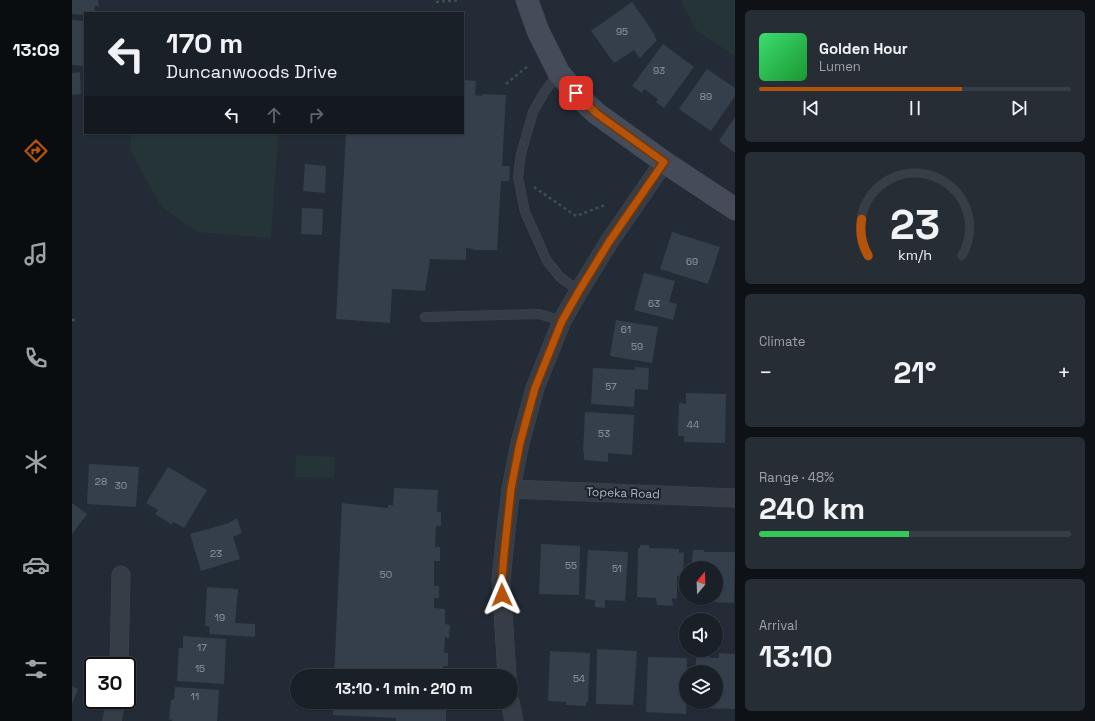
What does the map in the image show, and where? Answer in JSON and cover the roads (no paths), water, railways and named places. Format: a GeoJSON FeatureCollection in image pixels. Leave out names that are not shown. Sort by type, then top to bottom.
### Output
{"type":"FeatureCollection","features":[{"type":"Feature","properties":{"kind":"street"},"geometry":{"type":"LineString","coordinates":[[527,0],[538,32],[559,72],[583,101],[596,113],[664,162],[735,209]]}},
{"type":"Feature","properties":{"kind":"street"},"geometry":{"type":"LineString","coordinates":[[507,669],[502,580],[511,489],[520,443],[535,388],[562,321],[579,291],[609,242],[664,162]]}},
{"type":"Feature","properties":{"kind":"street","name":"Topeka Road"},"geometry":{"type":"LineString","coordinates":[[511,489],[735,498]]}},
{"type":"Feature","properties":{"kind":"street"},"geometry":{"type":"LineString","coordinates":[[119,657],[121,576]]}},
{"type":"Feature","properties":{"kind":"street"},"geometry":{"type":"LineString","coordinates":[[112,721],[115,709]]}},
{"type":"Feature","properties":{"kind":"street"},"geometry":{"type":"LineString","coordinates":[[511,709],[514,721]]}},
{"type":"Feature","properties":{"kind":"lane"},"geometry":{"type":"LineString","coordinates":[[559,72],[545,91],[533,112],[520,154],[518,177],[525,212],[546,261],[560,276],[579,291]]}},
{"type":"Feature","properties":{"kind":"lane"},"geometry":{"type":"LineString","coordinates":[[425,317],[539,314],[562,321]]}}]}
